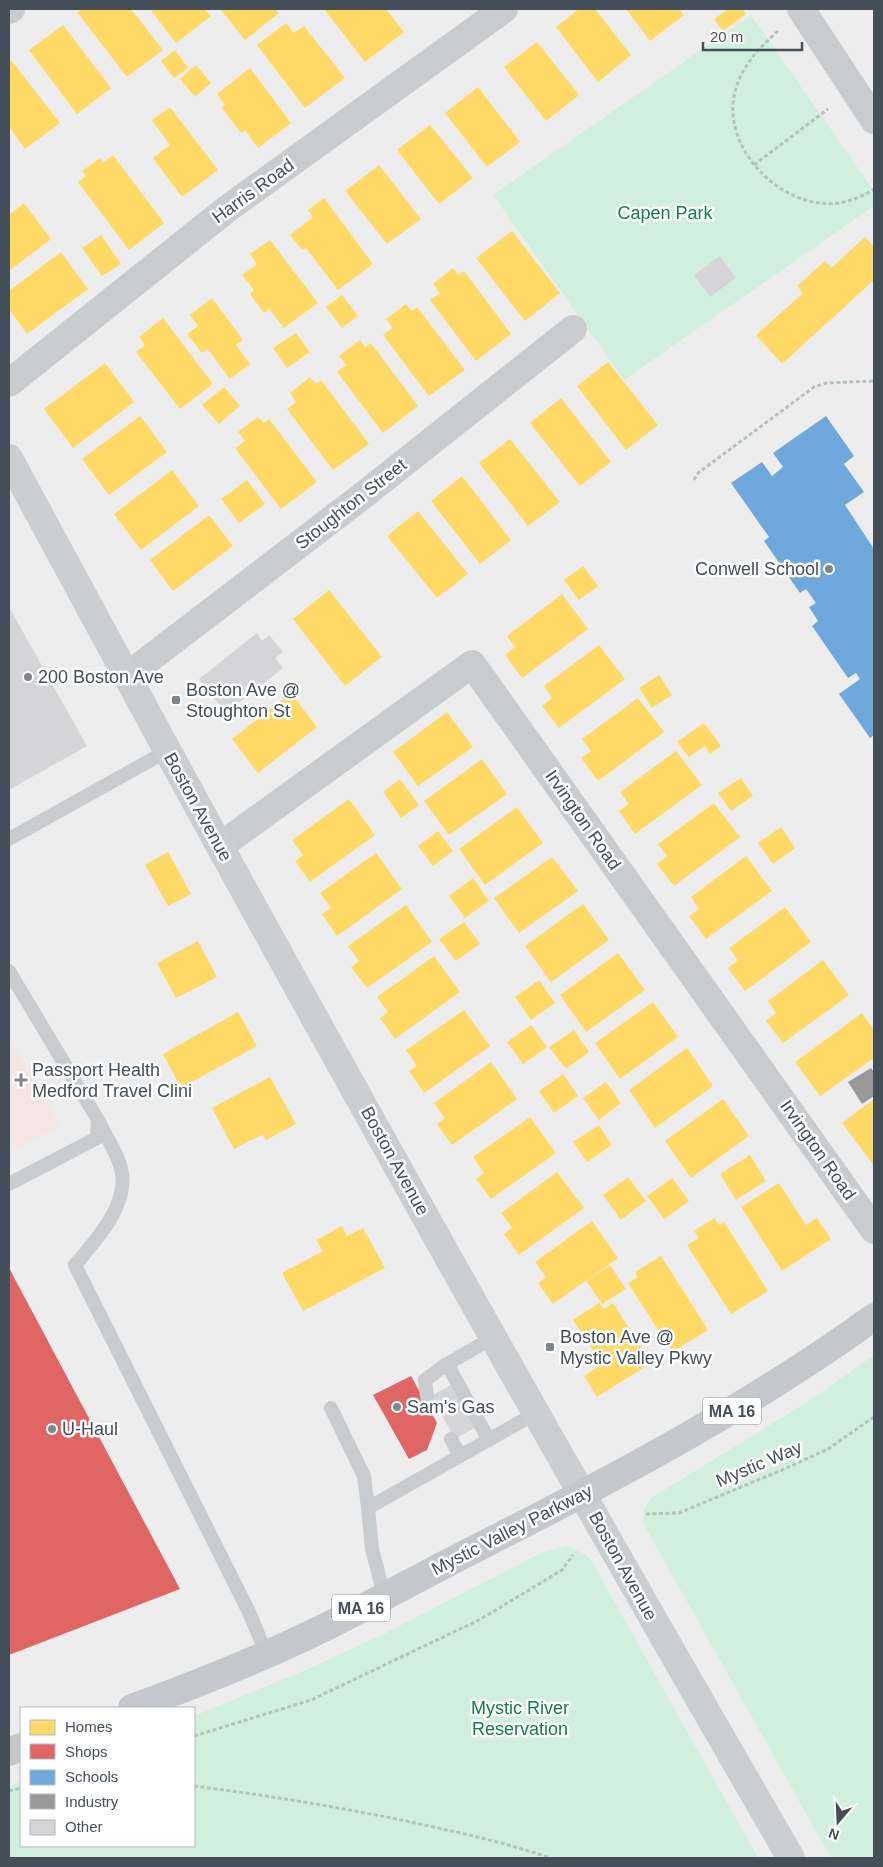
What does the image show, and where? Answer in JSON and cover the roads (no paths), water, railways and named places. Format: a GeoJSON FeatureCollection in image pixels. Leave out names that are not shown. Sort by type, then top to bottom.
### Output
{"type":"FeatureCollection","features":[{"type":"Feature","properties":{"kind":"main road","name":"Boston Avenue"},"geometry":{"type":"LineString","coordinates":[[9,458],[167,751],[494,1338],[791,1858]]}},
{"type":"Feature","properties":{"kind":"main road","name":"Mystic Valley Parkway"},"geometry":{"type":"LineString","coordinates":[[134,1707],[266,1653],[352,1614],[384,1595],[583,1494],[723,1417],[782,1381],[874,1317]]}},
{"type":"Feature","properties":{"kind":"street","name":"Harris Road"},"geometry":{"type":"LineString","coordinates":[[9,383],[227,209],[504,9]]}},
{"type":"Feature","properties":{"kind":"street"},"geometry":{"type":"LineString","coordinates":[[801,9],[874,120]]}},
{"type":"Feature","properties":{"kind":"street","name":"Stoughton Street"},"geometry":{"type":"LineString","coordinates":[[126,676],[361,496],[573,329]]}},
{"type":"Feature","properties":{"kind":"street","name":"Irvington Road"},"geometry":{"type":"LineString","coordinates":[[220,846],[472,664],[874,1230]]}},
{"type":"Feature","properties":{"kind":"lane"},"geometry":{"type":"LineString","coordinates":[[9,839],[167,751]]}},
{"type":"Feature","properties":{"kind":"lane"},"geometry":{"type":"LineString","coordinates":[[9,971],[98,1120],[118,1161],[122,1175],[119,1195],[113,1214],[75,1265],[249,1612],[266,1653]]}},
{"type":"Feature","properties":{"kind":"lane"},"geometry":{"type":"LineString","coordinates":[[9,1184],[97,1138],[98,1120]]}},
{"type":"Feature","properties":{"kind":"lane"},"geometry":{"type":"LineString","coordinates":[[427,1397],[424,1385],[425,1380],[447,1364],[494,1338]]}},
{"type":"Feature","properties":{"kind":"lane"},"geometry":{"type":"LineString","coordinates":[[447,1364],[489,1440]]}},
{"type":"Feature","properties":{"kind":"lane"},"geometry":{"type":"LineString","coordinates":[[330,1408],[364,1476],[372,1549],[384,1595]]}},
{"type":"Feature","properties":{"kind":"lane"},"geometry":{"type":"LineString","coordinates":[[368,1508],[536,1413]]}},
{"type":"Feature","properties":{"kind":"lane"},"geometry":{"type":"LineString","coordinates":[[451,1439],[460,1456]]}},
{"type":"Feature","properties":{"kind":"place","name":"Conwell School"},"geometry":{"type":"Point","coordinates":[829,569]}},
{"type":"Feature","properties":{"kind":"place","name":"200 Boston Ave"},"geometry":{"type":"Point","coordinates":[28,677]}},
{"type":"Feature","properties":{"kind":"place","name":"Boston Ave @ Stoughton St"},"geometry":{"type":"Point","coordinates":[176,700]}},
{"type":"Feature","properties":{"kind":"place","name":"Passport Health Medford Travel Clini"},"geometry":{"type":"Point","coordinates":[21,1080]}},
{"type":"Feature","properties":{"kind":"place","name":"Boston Ave @ Mystic Valley Pkwy"},"geometry":{"type":"Point","coordinates":[550,1347]}},
{"type":"Feature","properties":{"kind":"place","name":"Sam's Gas"},"geometry":{"type":"Point","coordinates":[397,1407]}},
{"type":"Feature","properties":{"kind":"place","name":"U-Haul"},"geometry":{"type":"Point","coordinates":[52,1429]}},
{"type":"Feature","properties":{"kind":"park label","name":"Capen Park"},"geometry":{"type":"Point","coordinates":[665,213]}},
{"type":"Feature","properties":{"kind":"park label","name":"Mystic River Reservation"},"geometry":{"type":"Point","coordinates":[520,1718]}}]}
